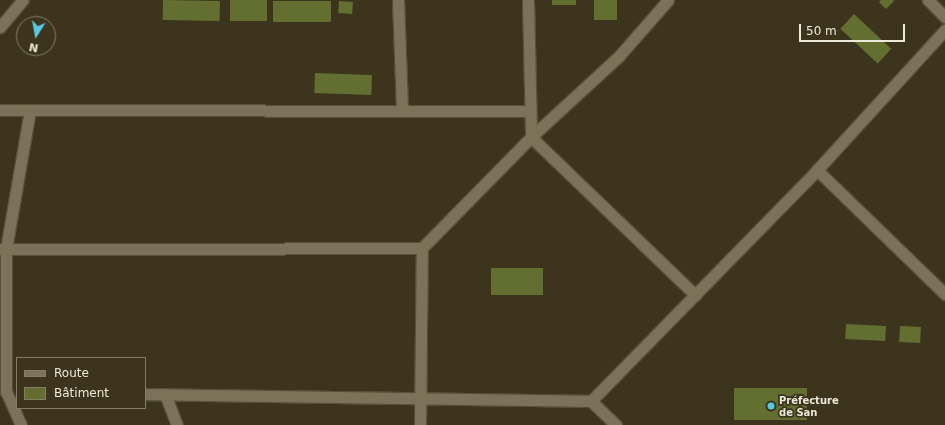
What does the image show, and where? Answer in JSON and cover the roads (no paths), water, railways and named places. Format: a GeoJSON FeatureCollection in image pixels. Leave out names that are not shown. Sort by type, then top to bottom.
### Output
{"type":"FeatureCollection","features":[{"type":"Feature","properties":{"kind":"street"},"geometry":{"type":"LineString","coordinates":[[0,27],[23,0]]}},
{"type":"Feature","properties":{"kind":"street"},"geometry":{"type":"LineString","coordinates":[[398,0],[402,110]]}},
{"type":"Feature","properties":{"kind":"street"},"geometry":{"type":"LineString","coordinates":[[528,0],[530,137],[695,294]]}},
{"type":"Feature","properties":{"kind":"street"},"geometry":{"type":"LineString","coordinates":[[420,425],[422,248],[530,137],[619,56],[668,0]]}},
{"type":"Feature","properties":{"kind":"street"},"geometry":{"type":"LineString","coordinates":[[928,0],[945,17]]}},
{"type":"Feature","properties":{"kind":"street"},"geometry":{"type":"LineString","coordinates":[[591,401],[817,170],[945,30]]}},
{"type":"Feature","properties":{"kind":"street"},"geometry":{"type":"LineString","coordinates":[[0,110],[530,111]]}},
{"type":"Feature","properties":{"kind":"street"},"geometry":{"type":"LineString","coordinates":[[21,425],[8,392],[3,249],[30,110]]}},
{"type":"Feature","properties":{"kind":"street"},"geometry":{"type":"LineString","coordinates":[[817,170],[945,294]]}},
{"type":"Feature","properties":{"kind":"street"},"geometry":{"type":"LineString","coordinates":[[3,249],[422,248]]}},
{"type":"Feature","properties":{"kind":"street"},"geometry":{"type":"LineString","coordinates":[[146,394],[591,401],[616,425]]}},
{"type":"Feature","properties":{"kind":"street"},"geometry":{"type":"LineString","coordinates":[[165,394],[177,425]]}},
{"type":"Feature","properties":{"kind":"place","name":"Préfecture de San"},"geometry":{"type":"Point","coordinates":[771,406]}}]}
